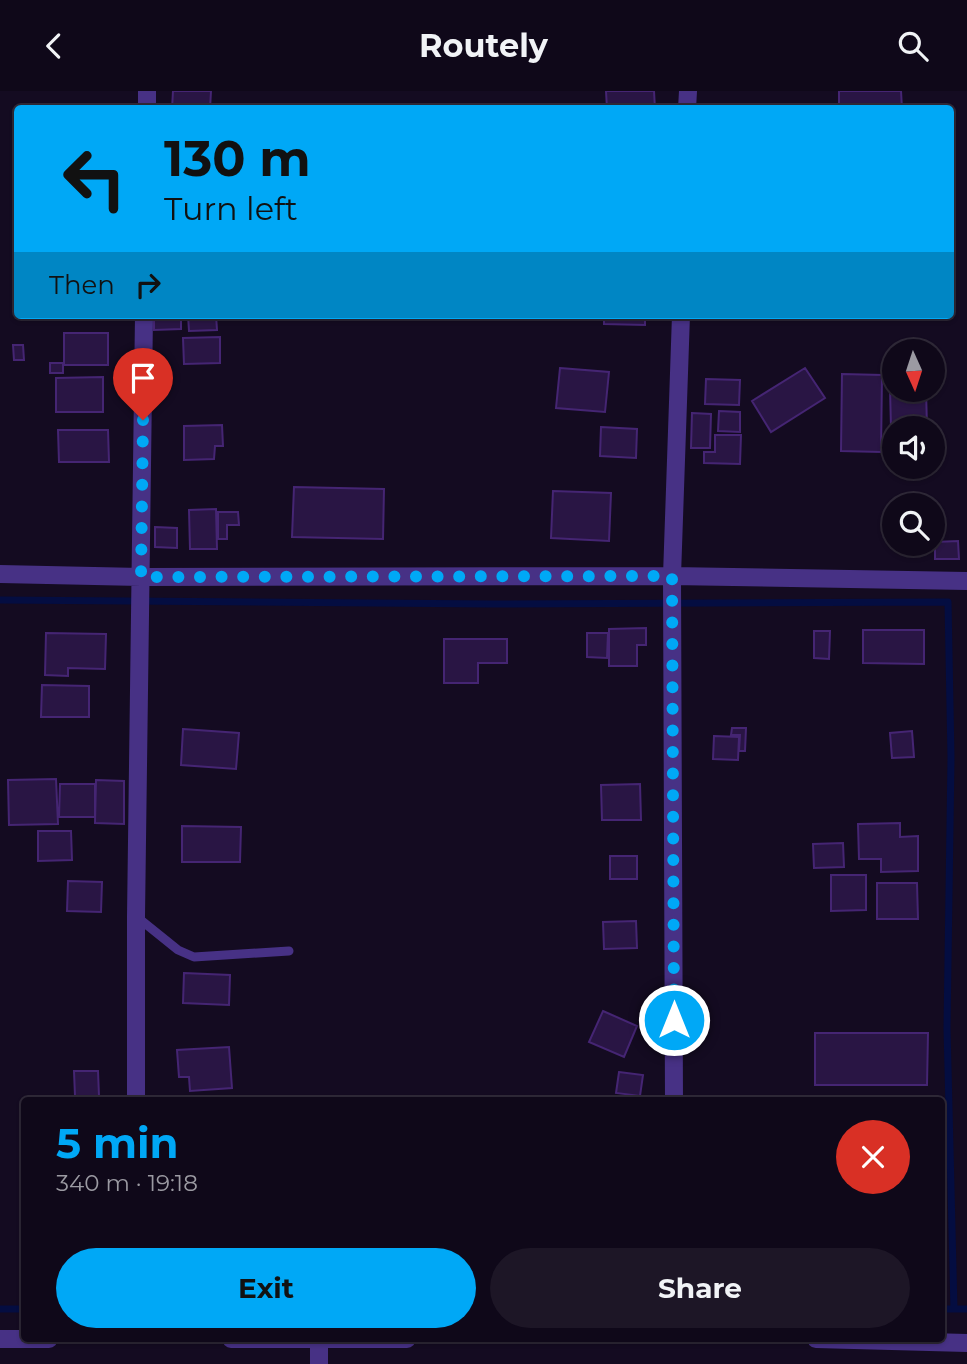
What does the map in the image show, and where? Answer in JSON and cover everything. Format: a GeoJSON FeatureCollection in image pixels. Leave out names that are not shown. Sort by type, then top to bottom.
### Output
{"type":"FeatureCollection","features":[{"type":"Feature","properties":{"kind":"street"},"geometry":{"type":"LineString","coordinates":[[136,1097],[144,319]]}},
{"type":"Feature","properties":{"kind":"street"},"geometry":{"type":"LineString","coordinates":[[674,1097],[672,576],[681,319]]}},
{"type":"Feature","properties":{"kind":"street"},"geometry":{"type":"LineString","coordinates":[[0,574],[141,577],[672,576],[967,581]]}},
{"type":"Feature","properties":{"kind":"street"},"geometry":{"type":"LineString","coordinates":[[0,1339],[21,1339]]}},
{"type":"Feature","properties":{"kind":"street"},"geometry":{"type":"LineString","coordinates":[[319,1342],[319,1364]]}},
{"type":"Feature","properties":{"kind":"street"},"geometry":{"type":"LineString","coordinates":[[929,1342],[967,1343]]}},
{"type":"Feature","properties":{"kind":"lane"},"geometry":{"type":"LineString","coordinates":[[136,916],[178,950],[194,957],[289,951]]}},
{"type":"Feature","properties":{"kind":"building"},"geometry":{"type":"Polygon","coordinates":[[[173,91],[211,91],[210,105],[172,105],[173,91]]]}},
{"type":"Feature","properties":{"kind":"building"},"geometry":{"type":"Polygon","coordinates":[[[606,91],[654,91],[655,105],[607,105],[606,91]]]}},
{"type":"Feature","properties":{"kind":"building"},"geometry":{"type":"Polygon","coordinates":[[[839,91],[901,91],[902,105],[839,105],[839,91]]]}},
{"type":"Feature","properties":{"kind":"building"},"geometry":{"type":"Polygon","coordinates":[[[154,319],[181,319],[181,329],[154,330],[154,319]]]}},
{"type":"Feature","properties":{"kind":"building"},"geometry":{"type":"Polygon","coordinates":[[[188,319],[216,319],[217,330],[189,331],[188,319]]]}},
{"type":"Feature","properties":{"kind":"building"},"geometry":{"type":"Polygon","coordinates":[[[604,319],[645,319],[645,325],[604,324],[604,319]]]}},
{"type":"Feature","properties":{"kind":"building"},"geometry":{"type":"Polygon","coordinates":[[[64,333],[108,333],[108,365],[64,365],[64,333]]]}},
{"type":"Feature","properties":{"kind":"building"},"geometry":{"type":"Polygon","coordinates":[[[220,337],[220,363],[184,364],[183,338],[220,337]]]}},
{"type":"Feature","properties":{"kind":"building"},"geometry":{"type":"Polygon","coordinates":[[[13,345],[23,345],[24,360],[14,360],[13,345]]]}},
{"type":"Feature","properties":{"kind":"building"},"geometry":{"type":"Polygon","coordinates":[[[50,363],[63,363],[63,373],[50,373],[50,363]]]}},
{"type":"Feature","properties":{"kind":"building"},"geometry":{"type":"Polygon","coordinates":[[[560,368],[609,372],[605,412],[556,408],[560,368]]]}},
{"type":"Feature","properties":{"kind":"building"},"geometry":{"type":"Polygon","coordinates":[[[805,368],[825,398],[771,432],[752,401],[805,368]]]}},
{"type":"Feature","properties":{"kind":"building"},"geometry":{"type":"Polygon","coordinates":[[[842,374],[882,375],[881,452],[841,451],[842,374]]]}},
{"type":"Feature","properties":{"kind":"building"},"geometry":{"type":"Polygon","coordinates":[[[103,377],[103,412],[56,412],[56,378],[103,377]]]}},
{"type":"Feature","properties":{"kind":"building"},"geometry":{"type":"Polygon","coordinates":[[[706,379],[740,380],[739,405],[705,404],[706,379]]]}},
{"type":"Feature","properties":{"kind":"building"},"geometry":{"type":"Polygon","coordinates":[[[890,403],[926,403],[927,416],[891,416],[890,403]]]}},
{"type":"Feature","properties":{"kind":"building"},"geometry":{"type":"Polygon","coordinates":[[[719,411],[740,412],[740,432],[718,431],[719,411]]]}},
{"type":"Feature","properties":{"kind":"building"},"geometry":{"type":"Polygon","coordinates":[[[692,413],[711,414],[710,448],[691,448],[692,413]]]}},
{"type":"Feature","properties":{"kind":"building"},"geometry":{"type":"Polygon","coordinates":[[[222,425],[223,446],[215,446],[214,459],[184,460],[184,426],[222,425]]]}},
{"type":"Feature","properties":{"kind":"building"},"geometry":{"type":"Polygon","coordinates":[[[601,427],[637,429],[636,458],[600,456],[601,427]]]}},
{"type":"Feature","properties":{"kind":"building"},"geometry":{"type":"Polygon","coordinates":[[[58,430],[108,430],[109,462],[59,462],[58,430]]]}},
{"type":"Feature","properties":{"kind":"building"},"geometry":{"type":"Polygon","coordinates":[[[715,435],[741,435],[740,464],[704,463],[704,452],[715,452],[715,435]]]}},
{"type":"Feature","properties":{"kind":"building"},"geometry":{"type":"Polygon","coordinates":[[[294,487],[384,489],[383,539],[292,537],[294,487]]]}},
{"type":"Feature","properties":{"kind":"building"},"geometry":{"type":"Polygon","coordinates":[[[553,491],[611,493],[609,541],[551,538],[553,491]]]}},
{"type":"Feature","properties":{"kind":"building"},"geometry":{"type":"Polygon","coordinates":[[[216,509],[217,549],[190,549],[189,510],[216,509]]]}},
{"type":"Feature","properties":{"kind":"building"},"geometry":{"type":"Polygon","coordinates":[[[218,512],[238,512],[239,525],[227,525],[227,539],[218,539],[218,512]]]}},
{"type":"Feature","properties":{"kind":"building"},"geometry":{"type":"Polygon","coordinates":[[[155,527],[177,528],[177,548],[155,547],[155,527]]]}},
{"type":"Feature","properties":{"kind":"building"},"geometry":{"type":"Polygon","coordinates":[[[958,541],[959,559],[935,559],[935,556],[945,556],[945,542],[958,541]]]}},
{"type":"Feature","properties":{"kind":"building"},"geometry":{"type":"Polygon","coordinates":[[[646,628],[646,645],[637,645],[637,666],[609,666],[609,629],[646,628]]]}},
{"type":"Feature","properties":{"kind":"building"},"geometry":{"type":"Polygon","coordinates":[[[863,630],[924,630],[924,664],[863,663],[863,630]]]}},
{"type":"Feature","properties":{"kind":"building"},"geometry":{"type":"Polygon","coordinates":[[[814,631],[830,631],[829,659],[814,658],[814,631]]]}},
{"type":"Feature","properties":{"kind":"building"},"geometry":{"type":"Polygon","coordinates":[[[46,633],[106,634],[105,669],[68,668],[68,676],[45,675],[46,633]]]}},
{"type":"Feature","properties":{"kind":"building"},"geometry":{"type":"Polygon","coordinates":[[[587,633],[608,633],[607,658],[587,657],[587,633]]]}},
{"type":"Feature","properties":{"kind":"building"},"geometry":{"type":"Polygon","coordinates":[[[444,639],[507,639],[507,663],[478,663],[478,683],[444,683],[444,639]]]}},
{"type":"Feature","properties":{"kind":"building"},"geometry":{"type":"Polygon","coordinates":[[[42,685],[89,686],[89,717],[41,717],[42,685]]]}},
{"type":"Feature","properties":{"kind":"building"},"geometry":{"type":"Polygon","coordinates":[[[732,728],[746,728],[745,751],[739,751],[740,735],[731,735],[732,728]]]}},
{"type":"Feature","properties":{"kind":"building"},"geometry":{"type":"Polygon","coordinates":[[[183,729],[239,733],[236,769],[181,765],[183,729]]]}},
{"type":"Feature","properties":{"kind":"building"},"geometry":{"type":"Polygon","coordinates":[[[912,731],[914,757],[892,758],[890,733],[912,731]]]}},
{"type":"Feature","properties":{"kind":"building"},"geometry":{"type":"Polygon","coordinates":[[[714,736],[739,737],[738,760],[713,759],[714,736]]]}},
{"type":"Feature","properties":{"kind":"building"},"geometry":{"type":"Polygon","coordinates":[[[56,779],[58,824],[9,825],[8,780],[56,779]]]}},
{"type":"Feature","properties":{"kind":"building"},"geometry":{"type":"Polygon","coordinates":[[[96,780],[124,781],[124,824],[95,823],[96,780]]]}},
{"type":"Feature","properties":{"kind":"building"},"geometry":{"type":"Polygon","coordinates":[[[60,784],[95,784],[95,817],[59,817],[60,784]]]}},
{"type":"Feature","properties":{"kind":"building"},"geometry":{"type":"Polygon","coordinates":[[[640,784],[641,820],[602,820],[601,785],[640,784]]]}},
{"type":"Feature","properties":{"kind":"building"},"geometry":{"type":"Polygon","coordinates":[[[900,823],[900,837],[918,836],[918,871],[881,872],[881,859],[859,859],[858,824],[900,823]]]}},
{"type":"Feature","properties":{"kind":"building"},"geometry":{"type":"Polygon","coordinates":[[[182,826],[241,827],[240,862],[182,862],[182,826]]]}},
{"type":"Feature","properties":{"kind":"building"},"geometry":{"type":"Polygon","coordinates":[[[38,831],[71,831],[72,860],[38,861],[38,831]]]}},
{"type":"Feature","properties":{"kind":"building"},"geometry":{"type":"Polygon","coordinates":[[[843,843],[844,867],[814,868],[813,844],[843,843]]]}},
{"type":"Feature","properties":{"kind":"building"},"geometry":{"type":"Polygon","coordinates":[[[610,856],[637,856],[637,879],[610,879],[610,856]]]}},
{"type":"Feature","properties":{"kind":"building"},"geometry":{"type":"Polygon","coordinates":[[[831,875],[866,875],[866,910],[831,911],[831,875]]]}},
{"type":"Feature","properties":{"kind":"building"},"geometry":{"type":"Polygon","coordinates":[[[68,881],[102,882],[101,912],[67,911],[68,881]]]}},
{"type":"Feature","properties":{"kind":"building"},"geometry":{"type":"Polygon","coordinates":[[[877,883],[917,883],[918,919],[877,919],[877,883]]]}},
{"type":"Feature","properties":{"kind":"building"},"geometry":{"type":"Polygon","coordinates":[[[636,921],[637,948],[604,949],[603,922],[636,921]]]}},
{"type":"Feature","properties":{"kind":"building"},"geometry":{"type":"Polygon","coordinates":[[[184,973],[230,975],[229,1005],[183,1003],[184,973]]]}},
{"type":"Feature","properties":{"kind":"building"},"geometry":{"type":"Polygon","coordinates":[[[603,1011],[637,1026],[624,1057],[589,1042],[603,1011]]]}},
{"type":"Feature","properties":{"kind":"building"},"geometry":{"type":"Polygon","coordinates":[[[815,1033],[928,1033],[927,1085],[815,1085],[815,1033]]]}},
{"type":"Feature","properties":{"kind":"building"},"geometry":{"type":"Polygon","coordinates":[[[229,1047],[232,1088],[190,1091],[189,1077],[179,1077],[177,1050],[229,1047]]]}},
{"type":"Feature","properties":{"kind":"building"},"geometry":{"type":"Polygon","coordinates":[[[74,1071],[98,1071],[99,1096],[75,1096],[74,1071]]]}},
{"type":"Feature","properties":{"kind":"building"},"geometry":{"type":"Polygon","coordinates":[[[619,1072],[643,1075],[640,1096],[616,1093],[619,1072]]]}},
{"type":"Feature","properties":{"kind":"waterway"},"geometry":{"type":"LineString","coordinates":[[0,600],[491,604],[948,602],[951,758],[947,1028],[954,1309]]}},
{"type":"Feature","properties":{"kind":"waterway"},"geometry":{"type":"LineString","coordinates":[[0,1309],[21,1309]]}},
{"type":"Feature","properties":{"kind":"waterway"},"geometry":{"type":"LineString","coordinates":[[945,1309],[967,1309]]}},
{"type":"Feature","properties":{"kind":"route"},"geometry":{"type":"LineString","coordinates":[[143,420],[141,577],[672,576],[674,1020]]}}]}
